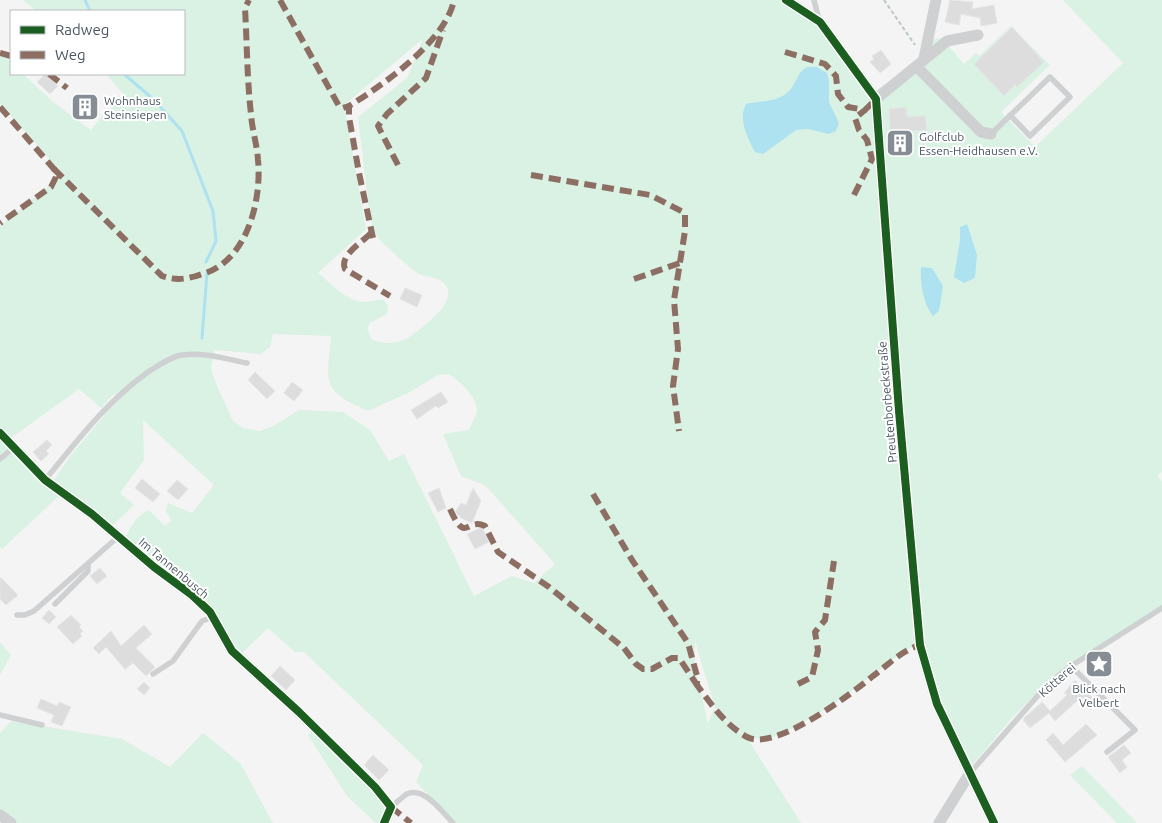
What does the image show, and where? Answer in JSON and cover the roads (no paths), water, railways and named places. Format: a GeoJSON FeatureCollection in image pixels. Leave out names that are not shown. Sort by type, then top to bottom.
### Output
{"type":"FeatureCollection","features":[{"type":"Feature","properties":{"kind":"street"},"geometry":{"type":"LineString","coordinates":[[786,0],[820,22],[876,99],[947,41],[978,36]]}},
{"type":"Feature","properties":{"kind":"street"},"geometry":{"type":"LineString","coordinates":[[921,63],[936,0]]}},
{"type":"Feature","properties":{"kind":"street"},"geometry":{"type":"LineString","coordinates":[[921,63],[981,132],[991,134]]}},
{"type":"Feature","properties":{"kind":"street","name":"Preutenborbeckstraße"},"geometry":{"type":"LineString","coordinates":[[876,99],[899,410],[920,644],[937,704],[994,823]]}},
{"type":"Feature","properties":{"kind":"street","name":"Im Tannenbusch"},"geometry":{"type":"LineString","coordinates":[[0,432],[45,480],[192,595],[213,617],[232,651],[299,712],[374,787],[391,807]]}},
{"type":"Feature","properties":{"kind":"street"},"geometry":{"type":"LineString","coordinates":[[939,823],[970,773]]}},
{"type":"Feature","properties":{"kind":"street"},"geometry":{"type":"LineString","coordinates":[[384,823],[391,807]]}},
{"type":"Feature","properties":{"kind":"street"},"geometry":{"type":"LineString","coordinates":[[0,815],[10,823]]}},
{"type":"Feature","properties":{"kind":"lane"},"geometry":{"type":"LineString","coordinates":[[814,0],[820,22]]}},
{"type":"Feature","properties":{"kind":"lane"},"geometry":{"type":"LineString","coordinates":[[991,134],[1010,115],[1050,77],[1070,97],[1030,136],[1010,115]]}},
{"type":"Feature","properties":{"kind":"lane"},"geometry":{"type":"LineString","coordinates":[[45,480],[98,415],[118,394],[167,360],[182,355],[199,355],[247,363]]}},
{"type":"Feature","properties":{"kind":"lane"},"geometry":{"type":"LineString","coordinates":[[0,459],[13,448]]}},
{"type":"Feature","properties":{"kind":"lane"},"geometry":{"type":"LineString","coordinates":[[55,604],[88,571],[88,566],[119,536]]}},
{"type":"Feature","properties":{"kind":"lane"},"geometry":{"type":"LineString","coordinates":[[18,615],[25,615],[34,611],[82,566],[88,566]]}},
{"type":"Feature","properties":{"kind":"lane","name":"Kötterei"},"geometry":{"type":"LineString","coordinates":[[970,773],[1048,684],[1071,666],[1162,608]]}},
{"type":"Feature","properties":{"kind":"lane"},"geometry":{"type":"LineString","coordinates":[[153,674],[172,661],[202,621],[213,617]]}},
{"type":"Feature","properties":{"kind":"lane"},"geometry":{"type":"LineString","coordinates":[[1071,666],[1135,730],[1107,752]]}},
{"type":"Feature","properties":{"kind":"lane"},"geometry":{"type":"LineString","coordinates":[[0,715],[42,725]]}},
{"type":"Feature","properties":{"kind":"lane"},"geometry":{"type":"LineString","coordinates":[[391,807],[408,794],[417,793],[432,801],[453,823]]}},
{"type":"Feature","properties":{"kind":"water"},"geometry":{"type":"Polygon","coordinates":[[[817,67],[827,73],[829,102],[839,123],[836,131],[829,134],[808,129],[796,130],[763,154],[755,152],[743,122],[746,104],[779,98],[784,95],[791,89],[803,69],[817,67]]]}},
{"type":"Feature","properties":{"kind":"water"},"geometry":{"type":"Polygon","coordinates":[[[967,224],[977,255],[975,278],[964,283],[954,277],[960,241],[960,227],[967,224]]]}},
{"type":"Feature","properties":{"kind":"water"},"geometry":{"type":"Polygon","coordinates":[[[921,267],[932,268],[943,286],[939,311],[933,316],[923,293],[921,267]]]}},
{"type":"Feature","properties":{"kind":"waterway"},"geometry":{"type":"LineString","coordinates":[[85,0],[90,10]]}},
{"type":"Feature","properties":{"kind":"waterway"},"geometry":{"type":"LineString","coordinates":[[125,75],[153,99],[182,131],[213,211],[216,241],[206,262]]}},
{"type":"Feature","properties":{"kind":"waterway"},"geometry":{"type":"LineString","coordinates":[[202,338],[207,273]]}},
{"type":"Feature","properties":{"kind":"place","name":"Wohnhaus Steinsiepen"},"geometry":{"type":"Point","coordinates":[85,107]}},
{"type":"Feature","properties":{"kind":"place","name":"Golfclub Essen-Heidhausen e.V."},"geometry":{"type":"Point","coordinates":[900,143]}},
{"type":"Feature","properties":{"kind":"place","name":"Blick nach Velbert"},"geometry":{"type":"Point","coordinates":[1099,664]}}]}
